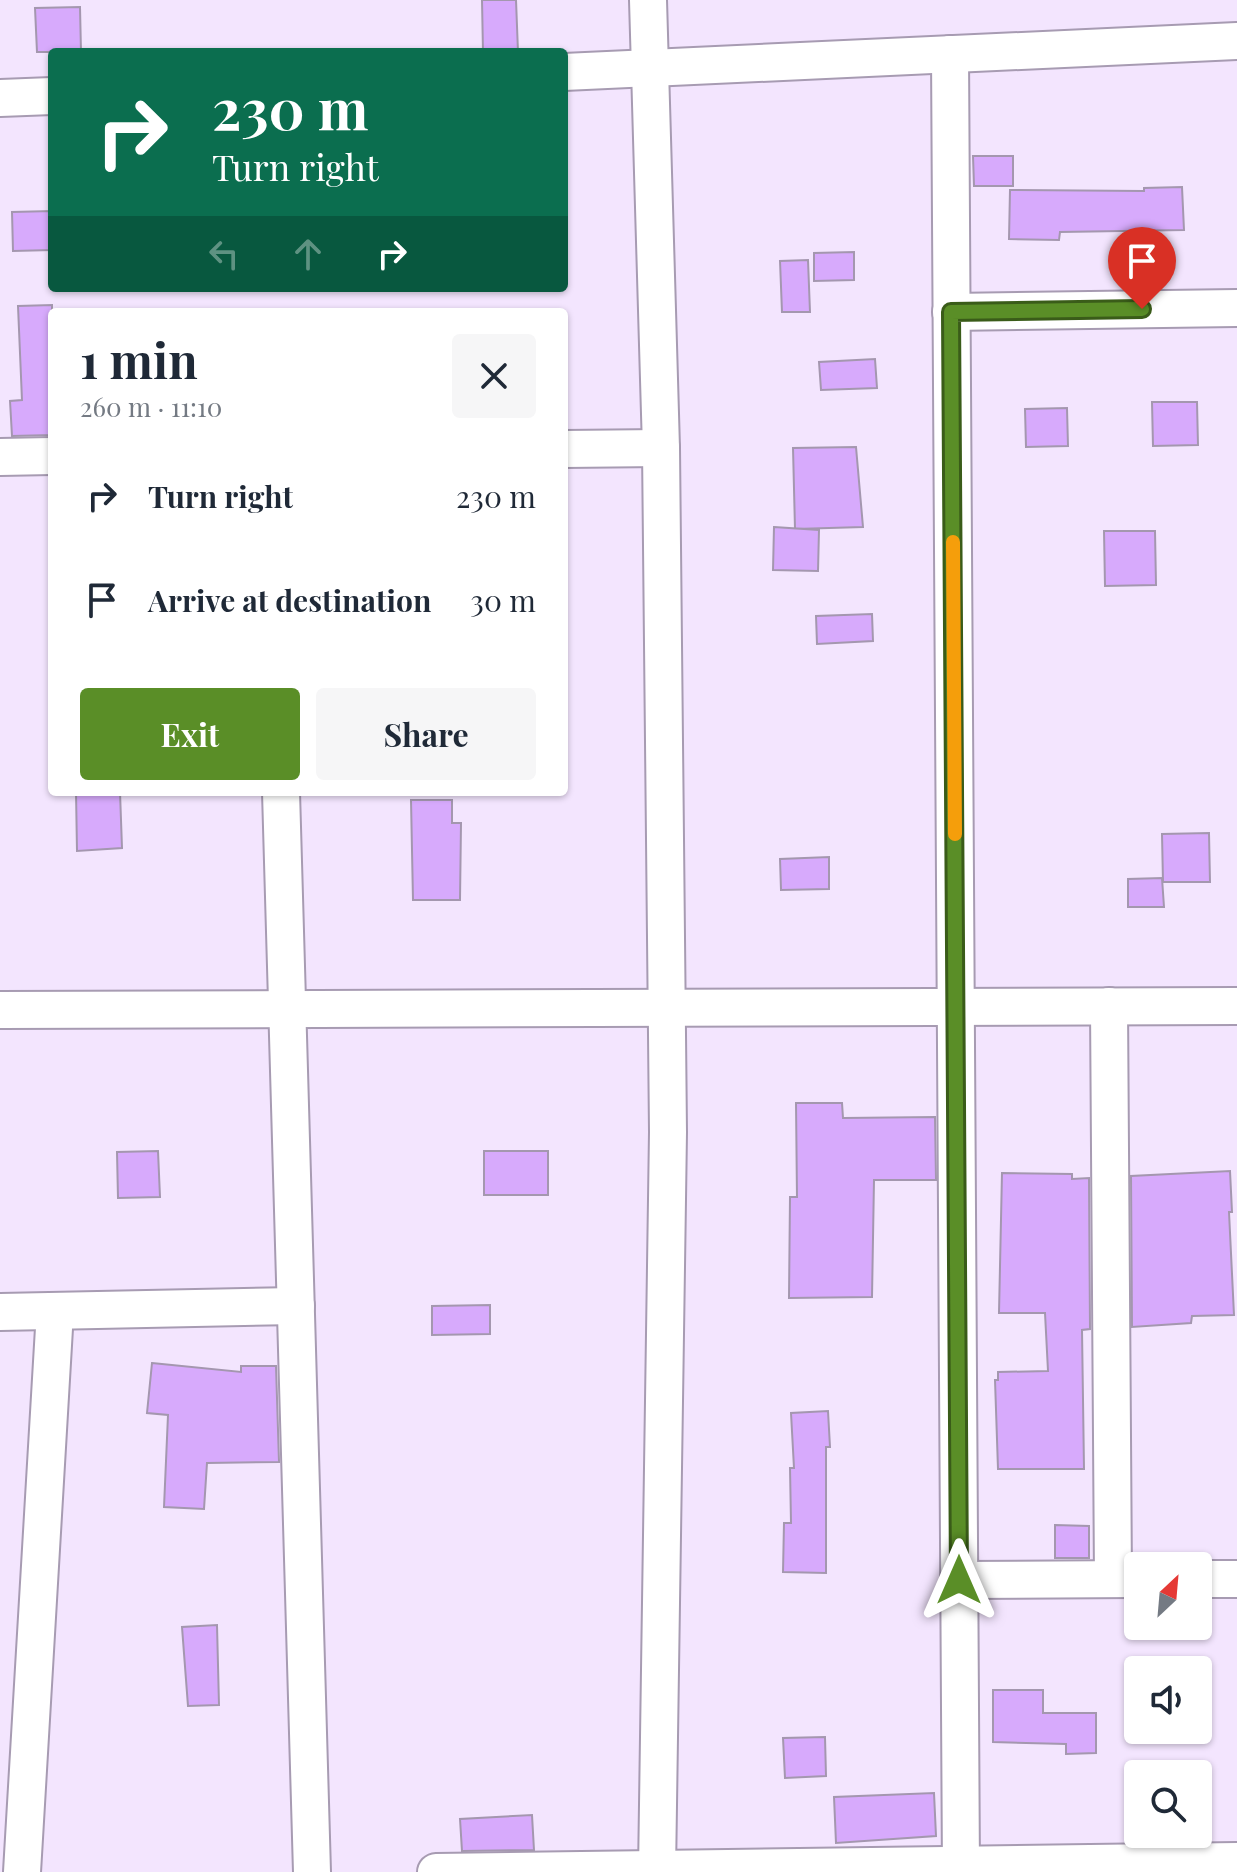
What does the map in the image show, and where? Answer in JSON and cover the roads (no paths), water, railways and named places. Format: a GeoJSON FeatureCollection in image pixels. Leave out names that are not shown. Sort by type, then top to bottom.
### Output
{"type":"FeatureCollection","features":[{"type":"Feature","properties":{"kind":"street"},"geometry":{"type":"LineString","coordinates":[[648,0],[661,448],[668,1132],[657,1870]]}},
{"type":"Feature","properties":{"kind":"street"},"geometry":{"type":"LineString","coordinates":[[568,72],[1237,41]]}},
{"type":"Feature","properties":{"kind":"street"},"geometry":{"type":"LineString","coordinates":[[950,54],[961,1868]]}},
{"type":"Feature","properties":{"kind":"street"},"geometry":{"type":"LineString","coordinates":[[0,98],[48,96]]}},
{"type":"Feature","properties":{"kind":"street"},"geometry":{"type":"LineString","coordinates":[[951,312],[1237,308]]}},
{"type":"Feature","properties":{"kind":"street"},"geometry":{"type":"LineString","coordinates":[[568,449],[661,448]]}},
{"type":"Feature","properties":{"kind":"street"},"geometry":{"type":"LineString","coordinates":[[0,457],[48,456]]}},
{"type":"Feature","properties":{"kind":"street"},"geometry":{"type":"LineString","coordinates":[[281,796],[312,1872]]}},
{"type":"Feature","properties":{"kind":"street"},"geometry":{"type":"LineString","coordinates":[[1109,1006],[1125,1552]]}},
{"type":"Feature","properties":{"kind":"street"},"geometry":{"type":"LineString","coordinates":[[0,1010],[1237,1006]]}},
{"type":"Feature","properties":{"kind":"street"},"geometry":{"type":"LineString","coordinates":[[0,1312],[296,1306]]}},
{"type":"Feature","properties":{"kind":"street"},"geometry":{"type":"LineString","coordinates":[[22,1872],[55,1311]]}},
{"type":"Feature","properties":{"kind":"street"},"geometry":{"type":"LineString","coordinates":[[959,1580],[1124,1579]]}},
{"type":"Feature","properties":{"kind":"street"},"geometry":{"type":"LineString","coordinates":[[1212,1579],[1237,1579]]}},
{"type":"Feature","properties":{"kind":"street"},"geometry":{"type":"LineString","coordinates":[[436,1872],[961,1868],[1237,1861]]}}]}
